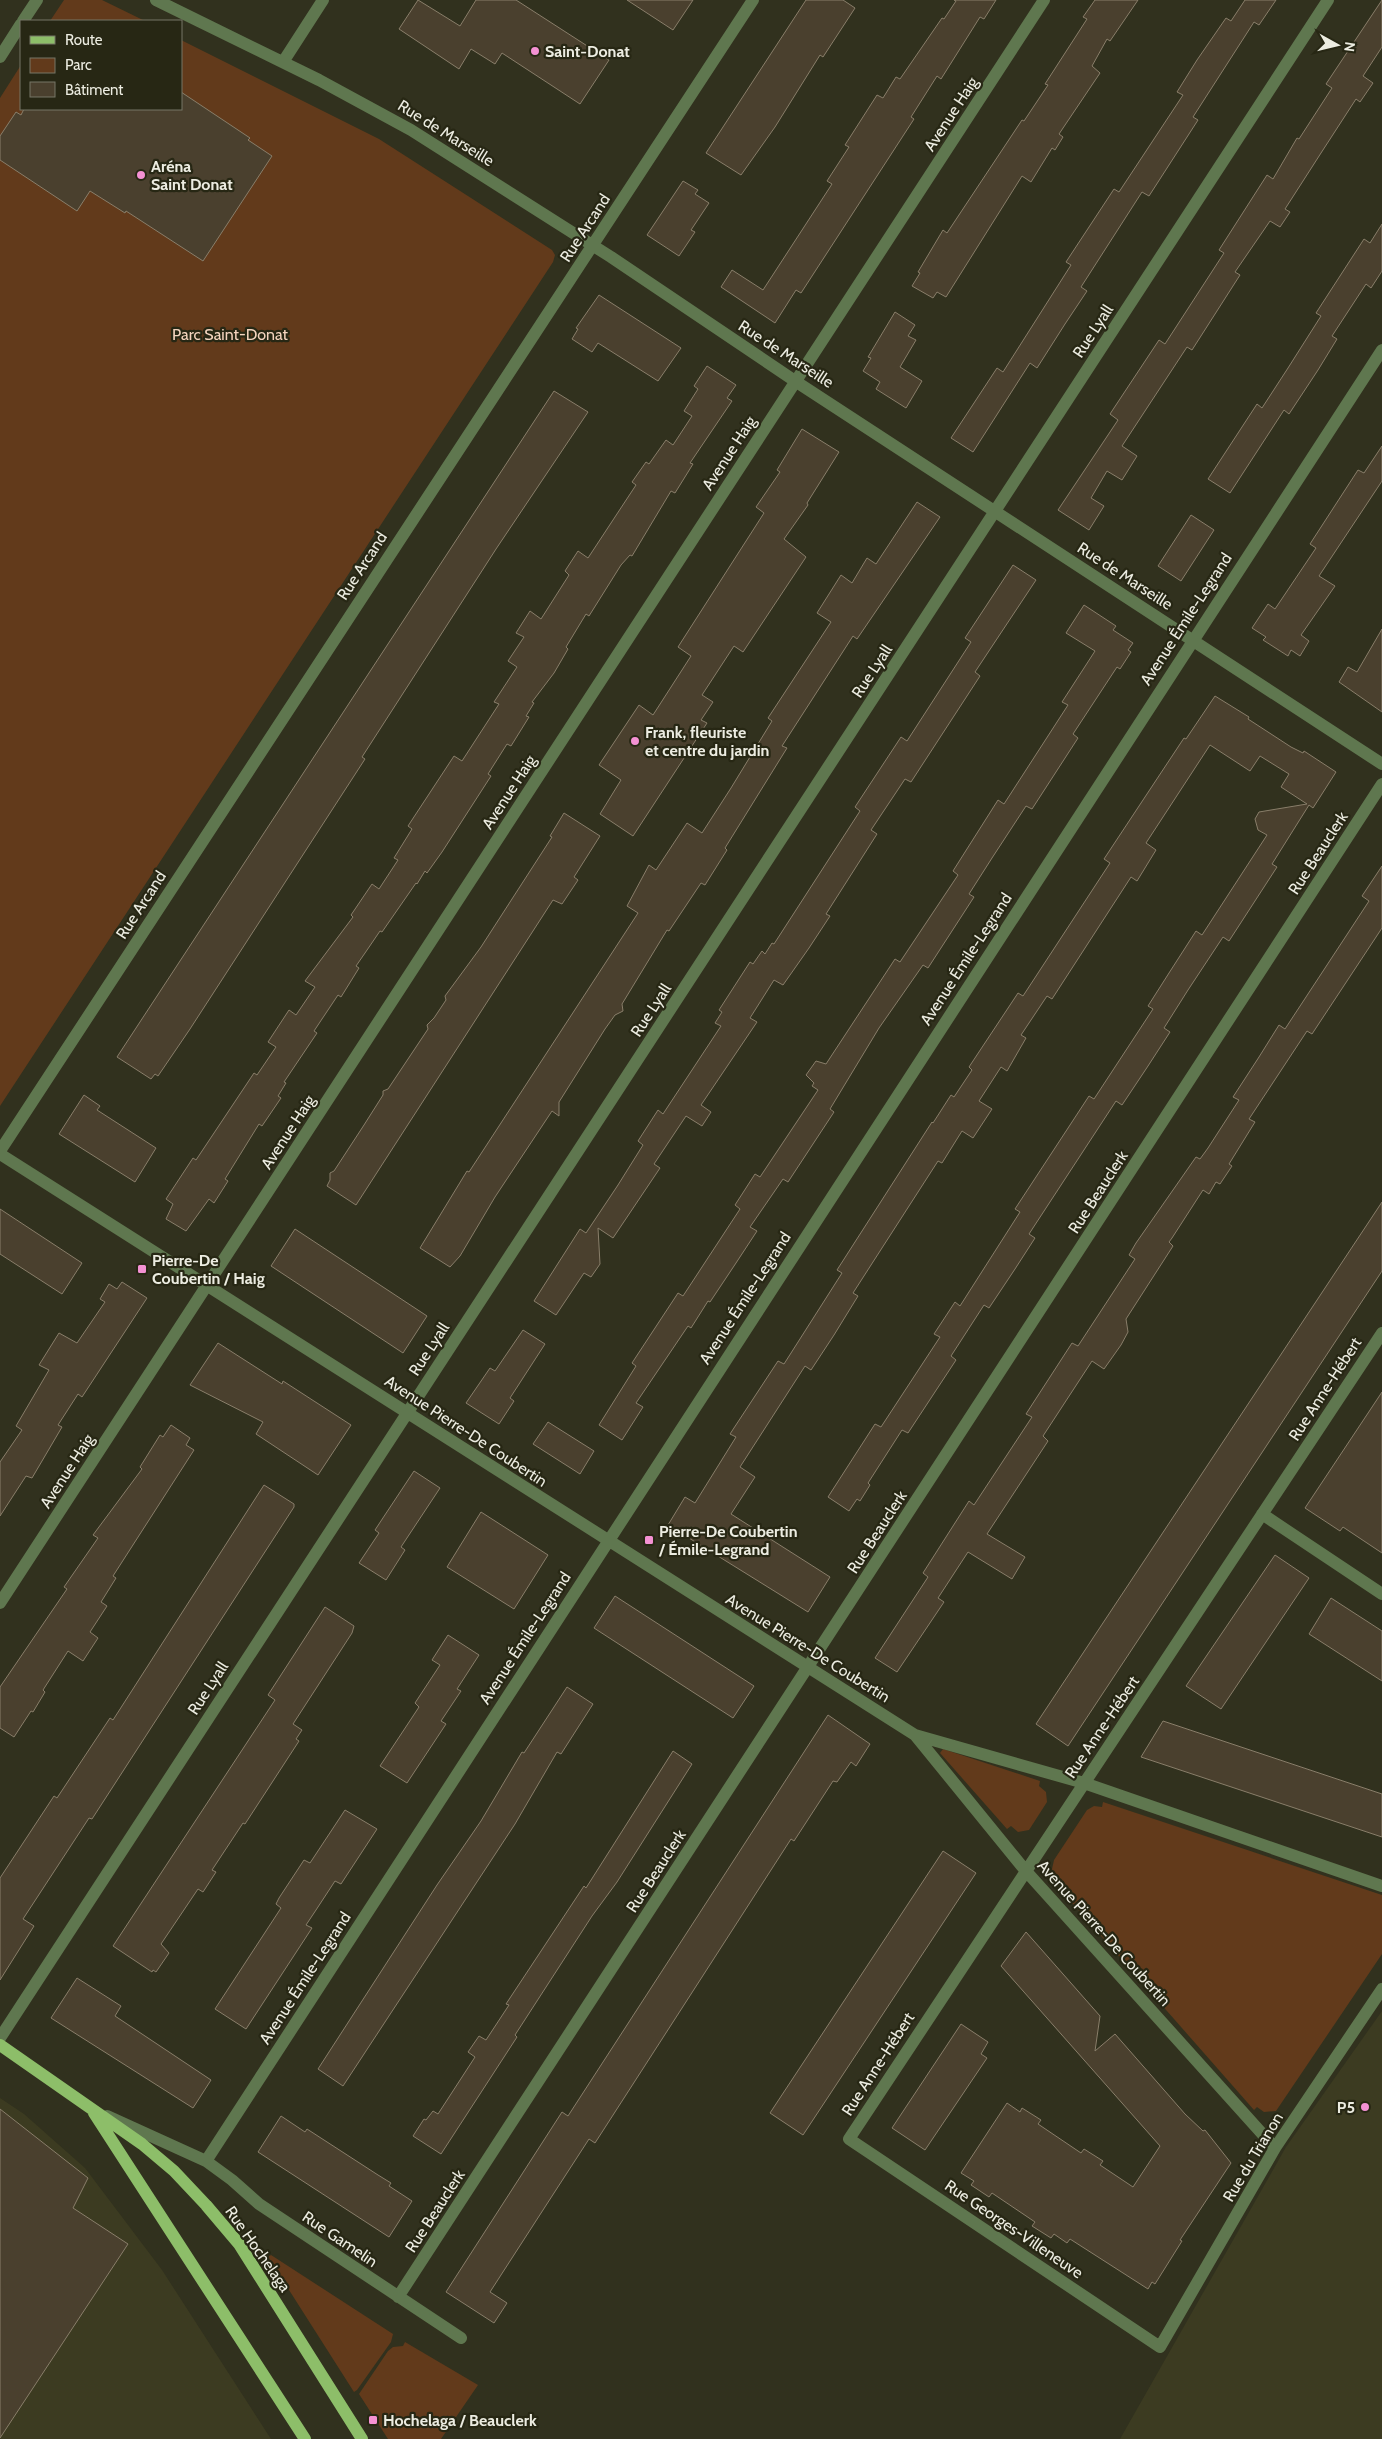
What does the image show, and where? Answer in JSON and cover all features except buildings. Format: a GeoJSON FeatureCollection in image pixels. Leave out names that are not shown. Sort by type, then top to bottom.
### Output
{"type":"FeatureCollection","features":[{"type":"Feature","properties":{"kind":"main road","name":"Rue Hochelaga"},"geometry":{"type":"LineString","coordinates":[[0,2045],[142,2144],[174,2171],[230,2233],[362,2439]]}},
{"type":"Feature","properties":{"kind":"main road","name":"Rue Hochelaga"},"geometry":{"type":"LineString","coordinates":[[92,2109],[304,2439]]}},
{"type":"Feature","properties":{"kind":"street"},"geometry":{"type":"LineString","coordinates":[[24,20],[37,0]]}},
{"type":"Feature","properties":{"kind":"street","name":"Rue de Marseille"},"geometry":{"type":"LineString","coordinates":[[156,0],[282,62],[411,130],[593,245],[795,381],[1382,764]]}},
{"type":"Feature","properties":{"kind":"street"},"geometry":{"type":"LineString","coordinates":[[282,62],[323,0]]}},
{"type":"Feature","properties":{"kind":"street","name":"Rue Arcand"},"geometry":{"type":"LineString","coordinates":[[0,1153],[753,0]]}},
{"type":"Feature","properties":{"kind":"street","name":"Avenue Haig"},"geometry":{"type":"LineString","coordinates":[[0,1602],[1044,0]]}},
{"type":"Feature","properties":{"kind":"street","name":"Rue Lyall"},"geometry":{"type":"LineString","coordinates":[[0,2038],[1328,0]]}},
{"type":"Feature","properties":{"kind":"street"},"geometry":{"type":"LineString","coordinates":[[0,57],[20,26]]}},
{"type":"Feature","properties":{"kind":"street","name":"Avenue Émile-Legrand"},"geometry":{"type":"LineString","coordinates":[[206,2161],[1192,639],[1382,350]]}},
{"type":"Feature","properties":{"kind":"street","name":"Rue Beauclerk"},"geometry":{"type":"LineString","coordinates":[[398,2297],[1382,784]]}},
{"type":"Feature","properties":{"kind":"street","name":"Avenue Pierre-De Coubertin"},"geometry":{"type":"LineString","coordinates":[[0,1153],[914,1735],[1084,1783],[1382,1886]]}},
{"type":"Feature","properties":{"kind":"street","name":"Rue Anne-Hébert"},"geometry":{"type":"LineString","coordinates":[[849,2139],[1382,1332]]}},
{"type":"Feature","properties":{"kind":"street"},"geometry":{"type":"LineString","coordinates":[[1262,1514],[1382,1594]]}},
{"type":"Feature","properties":{"kind":"street","name":"Avenue Pierre-De Coubertin"},"geometry":{"type":"LineString","coordinates":[[914,1735],[1025,1870],[1275,2148]]}},
{"type":"Feature","properties":{"kind":"street","name":"Rue du Trianon"},"geometry":{"type":"LineString","coordinates":[[1160,2346],[1275,2148],[1382,1989]]}},
{"type":"Feature","properties":{"kind":"street"},"geometry":{"type":"LineString","coordinates":[[92,2109],[206,2161]]}},
{"type":"Feature","properties":{"kind":"street","name":"Rue Georges-Villeneuve"},"geometry":{"type":"LineString","coordinates":[[849,2139],[1160,2346]]}},
{"type":"Feature","properties":{"kind":"street","name":"Rue Gamelin"},"geometry":{"type":"LineString","coordinates":[[206,2161],[232,2180],[259,2204],[462,2338]]}},
{"type":"Feature","properties":{"kind":"shaded area"},"geometry":{"type":"Polygon","coordinates":[[[1382,2011],[1382,2439],[1120,2439],[1286,2147],[1382,2011]]]}},
{"type":"Feature","properties":{"kind":"shaded area"},"geometry":{"type":"Polygon","coordinates":[[[0,2098],[24,2114],[85,2168],[162,2270],[271,2439],[0,2439],[0,2098]]]}},
{"type":"Feature","properties":{"kind":"green space"},"geometry":{"type":"Polygon","coordinates":[[[64,0],[102,0],[143,20],[51,20],[64,0]]]}},
{"type":"Feature","properties":{"kind":"green space","name":"Parc Saint-Donat"},"geometry":{"type":"Polygon","coordinates":[[[182,40],[379,139],[552,250],[555,255],[553,262],[0,1106],[0,98],[20,67],[20,110],[182,110],[182,40]]]}},
{"type":"Feature","properties":{"kind":"green space"},"geometry":{"type":"Polygon","coordinates":[[[943,1749],[1040,1781],[1039,1786],[1046,1792],[1047,1802],[1029,1830],[1018,1832],[1011,1826],[1007,1829],[940,1753],[943,1749]]]}},
{"type":"Feature","properties":{"kind":"green space"},"geometry":{"type":"Polygon","coordinates":[[[1103,1802],[1382,1895],[1382,1954],[1276,2111],[1264,2112],[1257,2107],[1254,2110],[1051,1879],[1054,1877],[1052,1869],[1054,1860],[1087,1810],[1094,1806],[1102,1807],[1103,1802]]]}},
{"type":"Feature","properties":{"kind":"green space"},"geometry":{"type":"Polygon","coordinates":[[[271,2255],[393,2334],[391,2342],[354,2392],[268,2257],[271,2255]]]}},
{"type":"Feature","properties":{"kind":"green space"},"geometry":{"type":"Polygon","coordinates":[[[405,2342],[478,2385],[441,2439],[388,2439],[359,2394],[388,2351],[393,2347],[403,2346],[405,2342]]]}},
{"type":"Feature","properties":{"kind":"place","name":"Saint-Donat"},"geometry":{"type":"Point","coordinates":[535,51]}},
{"type":"Feature","properties":{"kind":"place","name":"Aréna Saint Donat"},"geometry":{"type":"Point","coordinates":[141,175]}},
{"type":"Feature","properties":{"kind":"place","name":"Frank, fleuriste et centre du jardin"},"geometry":{"type":"Point","coordinates":[635,741]}},
{"type":"Feature","properties":{"kind":"place","name":"Pierre-De Coubertin / Haig"},"geometry":{"type":"Point","coordinates":[142,1269]}},
{"type":"Feature","properties":{"kind":"place","name":"Pierre-De Coubertin / Émile-Legrand"},"geometry":{"type":"Point","coordinates":[649,1540]}},
{"type":"Feature","properties":{"kind":"place","name":"P5"},"geometry":{"type":"Point","coordinates":[1365,2107]}},
{"type":"Feature","properties":{"kind":"place","name":"Hochelaga / Beauclerk"},"geometry":{"type":"Point","coordinates":[373,2420]}}]}
